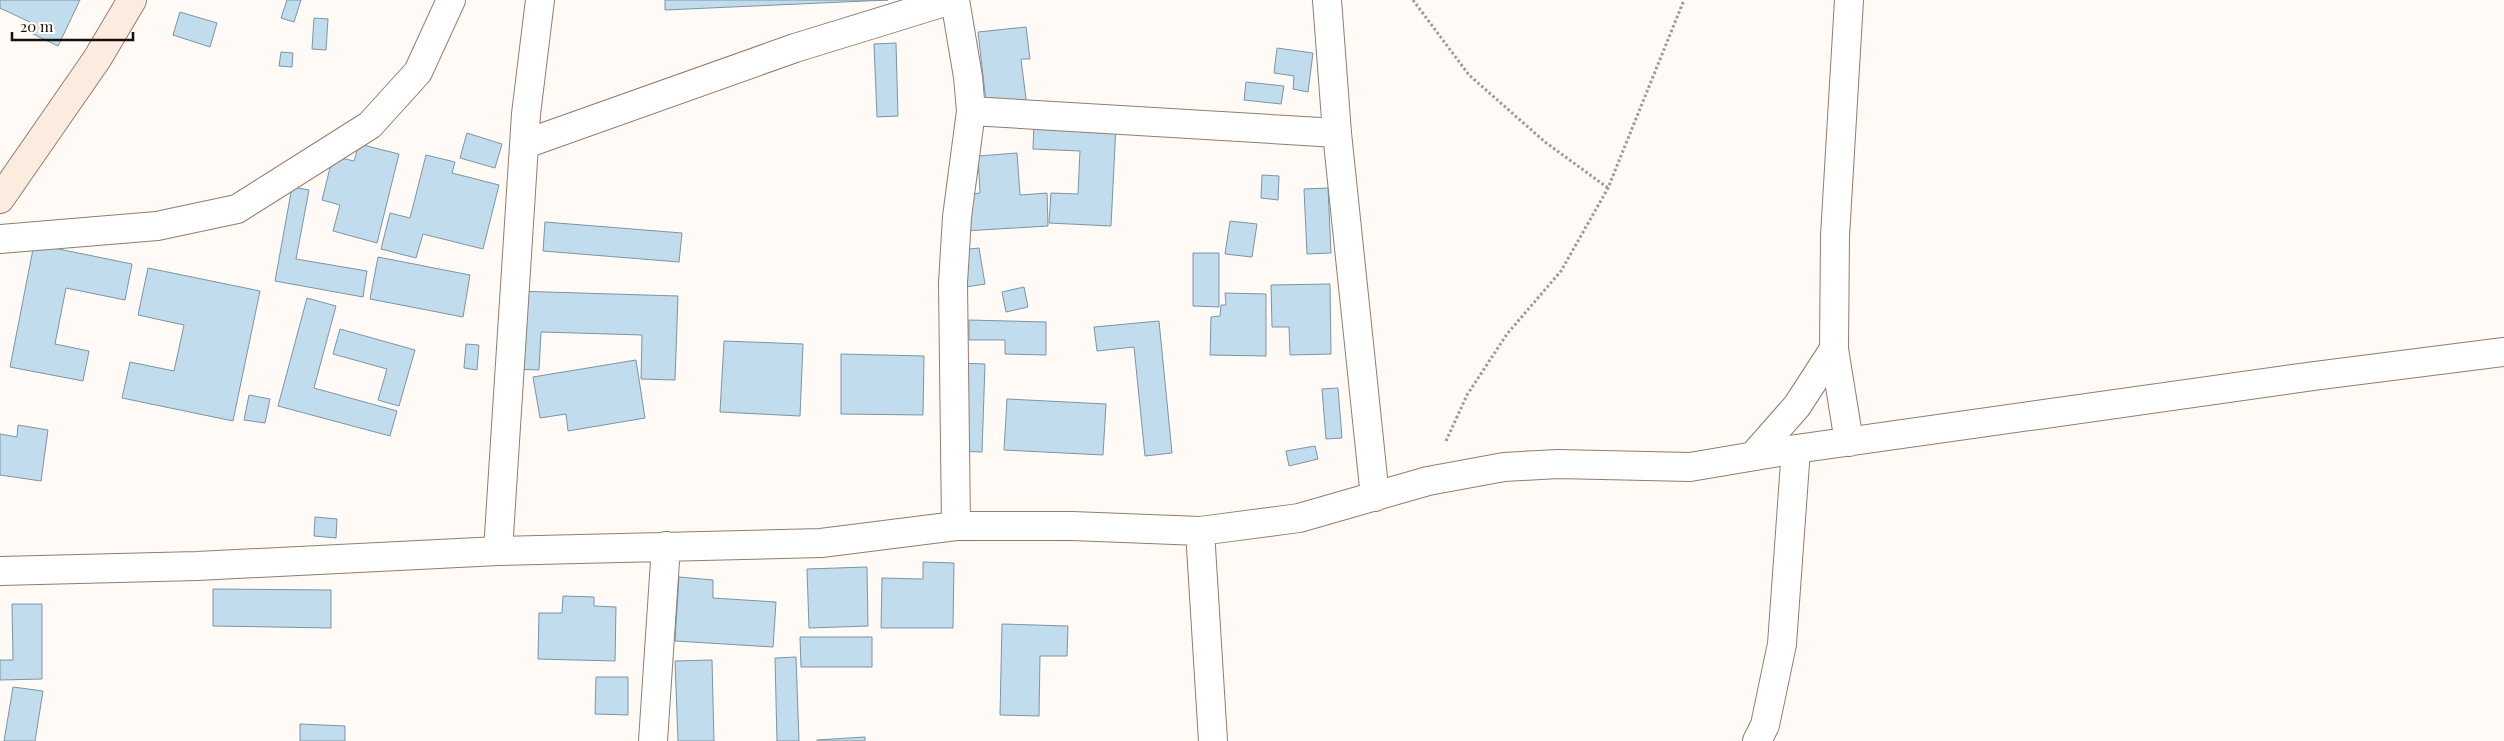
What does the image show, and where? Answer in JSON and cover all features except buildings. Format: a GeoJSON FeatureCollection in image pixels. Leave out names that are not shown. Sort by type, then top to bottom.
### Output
{"type":"FeatureCollection","features":[{"type":"Feature","properties":{"kind":"street"},"geometry":{"type":"LineString","coordinates":[[0,199],[97,59],[132,0]]}},
{"type":"Feature","properties":{"kind":"street"},"geometry":{"type":"LineString","coordinates":[[0,239],[157,226],[237,210],[370,124],[418,72],[451,0]]}},
{"type":"Feature","properties":{"kind":"street"},"geometry":{"type":"LineString","coordinates":[[498,552],[524,144],[540,0]]}},
{"type":"Feature","properties":{"kind":"street"},"geometry":{"type":"LineString","coordinates":[[524,144],[795,48],[950,0]]}},
{"type":"Feature","properties":{"kind":"street"},"geometry":{"type":"LineString","coordinates":[[955,0],[968,77],[971,111],[957,217],[954,283],[956,526]]}},
{"type":"Feature","properties":{"kind":"street"},"geometry":{"type":"LineString","coordinates":[[1327,0],[1337,132],[1375,497]]}},
{"type":"Feature","properties":{"kind":"street"},"geometry":{"type":"LineString","coordinates":[[1849,0],[1835,236],[1834,349],[1849,442]]}},
{"type":"Feature","properties":{"kind":"street"},"geometry":{"type":"LineString","coordinates":[[971,111],[1170,124],[1337,132]]}},
{"type":"Feature","properties":{"kind":"street"},"geometry":{"type":"LineString","coordinates":[[1753,456],[1797,406],[1834,349]]}},
{"type":"Feature","properties":{"kind":"street"},"geometry":{"type":"LineString","coordinates":[[0,571],[197,566],[666,546],[821,543],[956,526],[1072,526],[1200,531],[1300,518],[1428,481],[1504,467],[1558,464],[1690,467],[1796,449],[2314,376],[2504,352]]}},
{"type":"Feature","properties":{"kind":"street"},"geometry":{"type":"LineString","coordinates":[[1757,741],[1765,725],[1782,644],[1796,449]]}},
{"type":"Feature","properties":{"kind":"street"},"geometry":{"type":"LineString","coordinates":[[1200,531],[1212,741]]}},
{"type":"Feature","properties":{"kind":"street"},"geometry":{"type":"LineString","coordinates":[[654,741],[666,546]]}},
{"type":"Feature","properties":{"kind":"path"},"geometry":{"type":"LineString","coordinates":[[1413,0],[1469,75],[1545,142],[1608,188]]}},
{"type":"Feature","properties":{"kind":"path"},"geometry":{"type":"LineString","coordinates":[[1428,481],[1467,395],[1507,334],[1561,271],[1608,188],[1684,0]]}}]}
